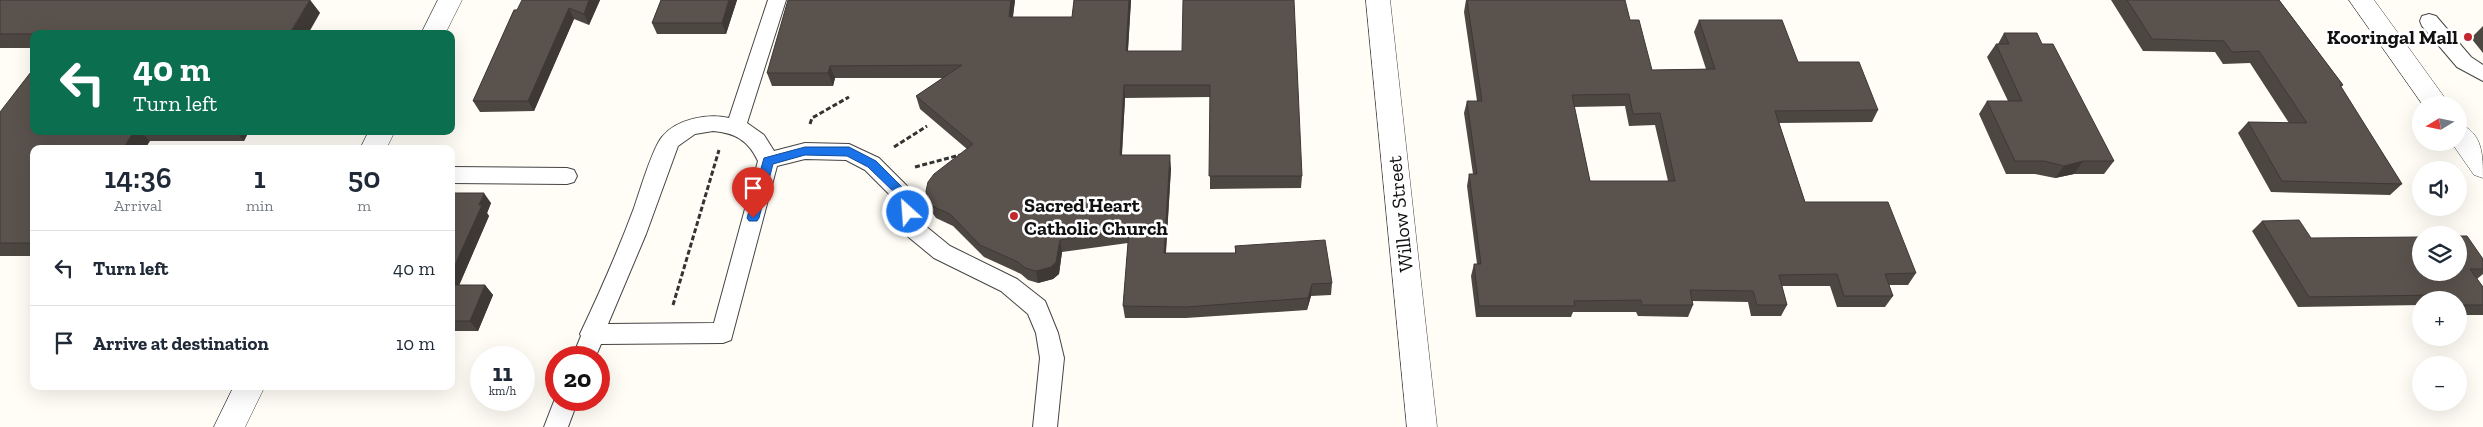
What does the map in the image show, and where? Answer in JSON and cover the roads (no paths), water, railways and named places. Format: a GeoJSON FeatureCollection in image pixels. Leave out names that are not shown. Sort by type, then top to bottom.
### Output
{"type":"FeatureCollection","features":[{"type":"Feature","properties":{"kind":"street"},"geometry":{"type":"LineString","coordinates":[[435,30],[450,0]]}},
{"type":"Feature","properties":{"kind":"street","name":"Willow Street"},"geometry":{"type":"LineString","coordinates":[[1378,0],[1422,427]]}},
{"type":"Feature","properties":{"kind":"street"},"geometry":{"type":"LineString","coordinates":[[2361,0],[2430,96]]}},
{"type":"Feature","properties":{"kind":"street"},"geometry":{"type":"LineString","coordinates":[[2468,147],[2483,168]]}},
{"type":"Feature","properties":{"kind":"street"},"geometry":{"type":"LineString","coordinates":[[229,427],[248,390]]}},
{"type":"Feature","properties":{"kind":"lane"},"geometry":{"type":"LineString","coordinates":[[736,126],[777,0]]}},
{"type":"Feature","properties":{"kind":"lane"},"geometry":{"type":"LineString","coordinates":[[2429,21],[2464,62],[2483,74]]}},
{"type":"Feature","properties":{"kind":"lane"},"geometry":{"type":"LineString","coordinates":[[586,346],[591,334],[635,234],[669,142],[675,134],[688,128],[715,123],[736,126],[758,141],[768,161],[723,332],[591,334]]}},
{"type":"Feature","properties":{"kind":"lane"},"geometry":{"type":"LineString","coordinates":[[768,161],[805,151],[849,152],[872,164],[902,194],[914,229],[942,252],[1009,285],[1038,308],[1047,333],[1052,358],[1045,427]]}},
{"type":"Feature","properties":{"kind":"lane"},"geometry":{"type":"LineString","coordinates":[[455,175],[567,176]]}},
{"type":"Feature","properties":{"kind":"lane"},"geometry":{"type":"LineString","coordinates":[[556,427],[562,411]]}},
{"type":"Feature","properties":{"kind":"place","name":"Kooringal Mall"},"geometry":{"type":"Point","coordinates":[2468,37]}},
{"type":"Feature","properties":{"kind":"place","name":"Sacred Heart Catholic Church"},"geometry":{"type":"Point","coordinates":[1014,216]}}]}
